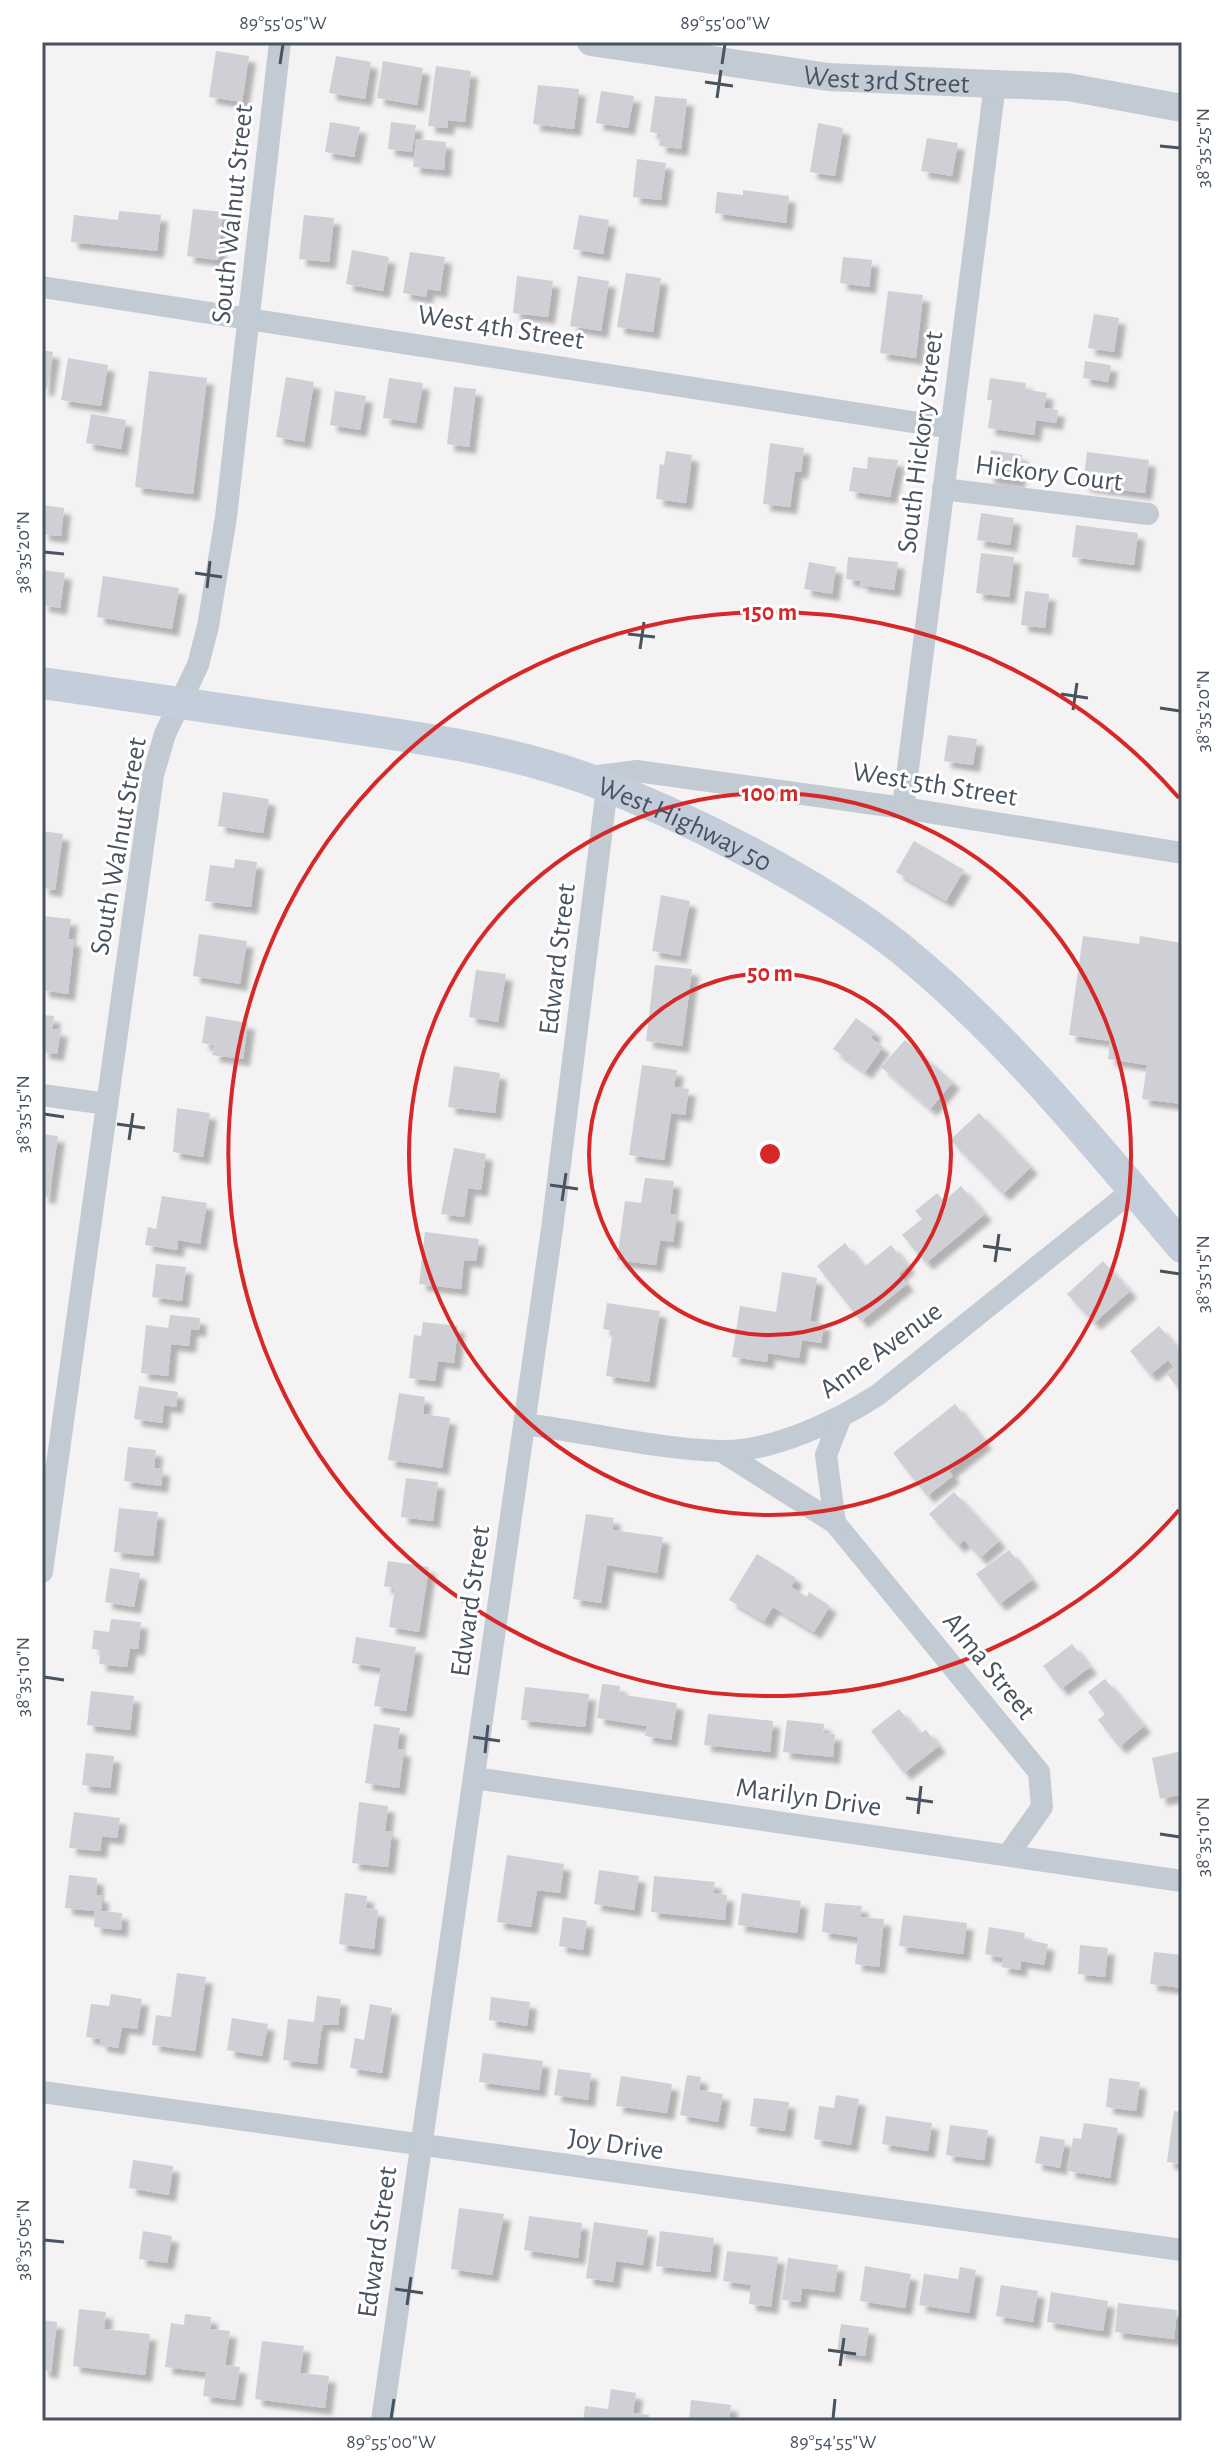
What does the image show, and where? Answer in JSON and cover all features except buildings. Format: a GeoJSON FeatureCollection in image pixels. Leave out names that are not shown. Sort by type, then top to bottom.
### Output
{"type":"FeatureCollection","features":[{"type":"Feature","properties":{"kind":"main road","name":"West Highway 50"},"geometry":{"type":"LineString","coordinates":[[42,683],[488,751],[595,783],[719,838],[813,890],[898,947],[1035,1074],[1182,1247]]}},
{"type":"Feature","properties":{"kind":"street","name":"South Walnut Street"},"geometry":{"type":"LineString","coordinates":[[42,1572],[153,775],[165,734],[198,665],[208,626],[226,517],[280,42]]}},
{"type":"Feature","properties":{"kind":"street","name":"West 3rd Street"},"geometry":{"type":"LineString","coordinates":[[591,42],[729,52],[828,77],[1068,87],[1182,108]]}},
{"type":"Feature","properties":{"kind":"street","name":"South Hickory Street"},"geometry":{"type":"LineString","coordinates":[[903,808],[995,84]]}},
{"type":"Feature","properties":{"kind":"street","name":"West 4th Street"},"geometry":{"type":"LineString","coordinates":[[42,287],[951,428]]}},
{"type":"Feature","properties":{"kind":"street","name":"Hickory Court"},"geometry":{"type":"LineString","coordinates":[[943,489],[1148,514]]}},
{"type":"Feature","properties":{"kind":"street","name":"West 5th Street"},"geometry":{"type":"LineString","coordinates":[[595,783],[637,771],[903,808],[1182,853]]}},
{"type":"Feature","properties":{"kind":"street","name":"Edward Street"},"geometry":{"type":"LineString","coordinates":[[382,2421],[524,1424],[595,783]]}},
{"type":"Feature","properties":{"kind":"street"},"geometry":{"type":"LineString","coordinates":[[42,1095],[107,1104]]}},
{"type":"Feature","properties":{"kind":"street","name":"Anne Avenue"},"geometry":{"type":"LineString","coordinates":[[524,1424],[721,1451],[769,1443],[840,1419],[879,1394],[1133,1190]]}},
{"type":"Feature","properties":{"kind":"street"},"geometry":{"type":"LineString","coordinates":[[835,1523],[826,1455],[840,1419]]}},
{"type":"Feature","properties":{"kind":"street","name":"Alma Street"},"geometry":{"type":"LineString","coordinates":[[721,1451],[835,1523],[1039,1772],[1042,1807],[1008,1855]]}},
{"type":"Feature","properties":{"kind":"street","name":"Marilyn Drive"},"geometry":{"type":"LineString","coordinates":[[474,1778],[1182,1881]]}},
{"type":"Feature","properties":{"kind":"street","name":"Joy Drive"},"geometry":{"type":"LineString","coordinates":[[42,2092],[1182,2250]]}}]}
